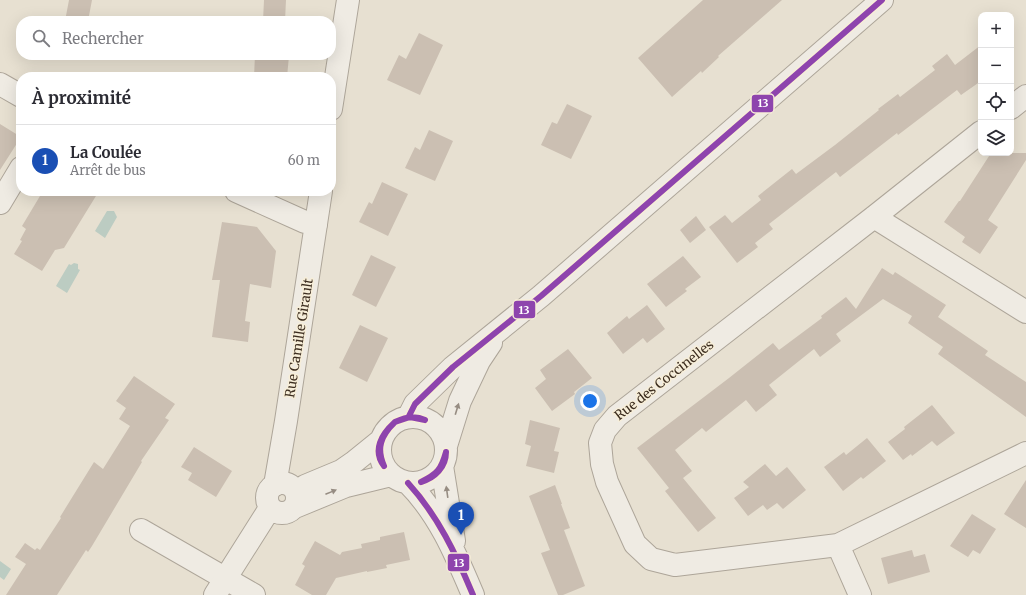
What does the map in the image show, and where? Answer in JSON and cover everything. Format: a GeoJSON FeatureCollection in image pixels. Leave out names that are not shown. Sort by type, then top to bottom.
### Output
{"type":"FeatureCollection","features":[{"type":"Feature","properties":{"kind":"street"},"geometry":{"type":"LineString","coordinates":[[336,77],[348,0]]}},
{"type":"Feature","properties":{"kind":"street"},"geometry":{"type":"LineString","coordinates":[[409,416],[415,404],[448,372],[498,332],[882,0]]}},
{"type":"Feature","properties":{"kind":"street"},"geometry":{"type":"LineString","coordinates":[[0,84],[16,93]]}},
{"type":"Feature","properties":{"kind":"street"},"geometry":{"type":"LineString","coordinates":[[1014,106],[1026,96]]}},
{"type":"Feature","properties":{"kind":"street","name":"Rue des Coccinelles"},"geometry":{"type":"LineString","coordinates":[[978,134],[617,416],[605,430],[600,443],[602,464],[607,482],[635,544],[651,559],[675,565],[838,545],[1026,453]]}},
{"type":"Feature","properties":{"kind":"street"},"geometry":{"type":"LineString","coordinates":[[0,203],[16,176]]}},
{"type":"Feature","properties":{"kind":"street"},"geometry":{"type":"LineString","coordinates":[[247,196],[305,222],[316,225]]}},
{"type":"Feature","properties":{"kind":"street","name":"Rue Camille Girault"},"geometry":{"type":"LineString","coordinates":[[220,587],[270,508],[267,500],[270,489],[288,494],[320,196]]}},
{"type":"Feature","properties":{"kind":"street"},"geometry":{"type":"LineString","coordinates":[[874,217],[1026,312]]}},
{"type":"Feature","properties":{"kind":"street"},"geometry":{"type":"LineString","coordinates":[[288,494],[400,479],[418,483],[428,480],[436,474],[444,456],[460,401],[479,361],[498,332]]}},
{"type":"Feature","properties":{"kind":"street"},"geometry":{"type":"LineString","coordinates":[[457,558],[444,456],[444,436],[430,421],[420,417],[409,416],[399,419],[391,424],[384,432],[380,441],[380,460],[384,468],[400,479],[422,498],[440,526],[457,558],[473,595]]}},
{"type":"Feature","properties":{"kind":"street"},"geometry":{"type":"LineString","coordinates":[[288,494],[341,470],[354,462],[380,441]]}},
{"type":"Feature","properties":{"kind":"street"},"geometry":{"type":"LineString","coordinates":[[141,530],[220,587],[254,595]]}},
{"type":"Feature","properties":{"kind":"street"},"geometry":{"type":"LineString","coordinates":[[838,545],[860,595]]}},
{"type":"Feature","properties":{"kind":"shaded area"},"geometry":{"type":"Polygon","coordinates":[[[107,211],[114,211],[117,217],[105,238],[95,231],[107,211]]]}},
{"type":"Feature","properties":{"kind":"shaded area"},"geometry":{"type":"Polygon","coordinates":[[[74,263],[78,264],[78,269],[80,270],[67,293],[56,286],[69,264],[71,265],[74,263]]]}},
{"type":"Feature","properties":{"kind":"shaded area"},"geometry":{"type":"Polygon","coordinates":[[[0,561],[11,569],[4,580],[0,577],[0,561]]]}},
{"type":"Feature","properties":{"kind":"building"},"geometry":{"type":"Polygon","coordinates":[[[69,0],[92,0],[89,16],[66,16],[69,0]]]}},
{"type":"Feature","properties":{"kind":"building"},"geometry":{"type":"Polygon","coordinates":[[[264,0],[286,0],[285,16],[263,16],[264,0]]]}},
{"type":"Feature","properties":{"kind":"building"},"geometry":{"type":"Polygon","coordinates":[[[703,0],[782,0],[718,56],[719,57],[702,73],[701,71],[672,97],[638,58],[703,0]]]}},
{"type":"Feature","properties":{"kind":"building"},"geometry":{"type":"Polygon","coordinates":[[[419,33],[443,45],[420,95],[387,80],[399,55],[406,59],[419,33]]]}},
{"type":"Feature","properties":{"kind":"building"},"geometry":{"type":"Polygon","coordinates":[[[978,47],[978,83],[961,95],[957,90],[898,135],[897,133],[840,177],[836,172],[769,224],[773,229],[755,243],[758,247],[737,263],[709,227],[725,215],[732,223],[761,200],[758,196],[792,169],[796,174],[835,145],[898,94],[900,97],[935,70],[932,66],[947,54],[955,65],[978,47]]]}},
{"type":"Feature","properties":{"kind":"building"},"geometry":{"type":"Polygon","coordinates":[[[255,60],[289,60],[287,72],[254,72],[255,60]]]}},
{"type":"Feature","properties":{"kind":"building"},"geometry":{"type":"Polygon","coordinates":[[[567,104],[592,116],[571,159],[541,145],[552,122],[557,124],[567,104]]]}},
{"type":"Feature","properties":{"kind":"building"},"geometry":{"type":"Polygon","coordinates":[[[0,124],[16,134],[16,145],[0,170],[0,124]]]}},
{"type":"Feature","properties":{"kind":"building"},"geometry":{"type":"Polygon","coordinates":[[[429,130],[453,141],[435,181],[405,168],[415,147],[420,150],[429,130]]]}},
{"type":"Feature","properties":{"kind":"building"},"geometry":{"type":"Polygon","coordinates":[[[1014,153],[1026,153],[1026,160],[988,220],[998,227],[980,254],[962,242],[965,237],[944,222],[960,201],[989,156],[1014,156],[1014,153]]]}},
{"type":"Feature","properties":{"kind":"building"},"geometry":{"type":"Polygon","coordinates":[[[382,182],[408,194],[388,236],[359,222],[369,202],[372,204],[382,182]]]}},
{"type":"Feature","properties":{"kind":"building"},"geometry":{"type":"Polygon","coordinates":[[[40,196],[96,196],[64,248],[55,250],[42,271],[14,254],[22,241],[20,240],[26,229],[22,226],[40,196]]]}},
{"type":"Feature","properties":{"kind":"building"},"geometry":{"type":"Polygon","coordinates":[[[696,216],[706,230],[690,243],[680,230],[696,216]]]}},
{"type":"Feature","properties":{"kind":"building"},"geometry":{"type":"Polygon","coordinates":[[[222,222],[257,227],[276,251],[271,288],[250,284],[245,321],[250,322],[248,342],[212,337],[220,280],[212,280],[222,222]]]}},
{"type":"Feature","properties":{"kind":"building"},"geometry":{"type":"Polygon","coordinates":[[[371,255],[396,267],[376,307],[352,295],[371,255]]]}},
{"type":"Feature","properties":{"kind":"building"},"geometry":{"type":"Polygon","coordinates":[[[683,256],[701,277],[685,289],[687,291],[666,307],[647,284],[683,256]]]}},
{"type":"Feature","properties":{"kind":"building"},"geometry":{"type":"Polygon","coordinates":[[[882,268],[893,275],[895,272],[946,305],[938,317],[988,351],[985,355],[1026,382],[1026,417],[938,354],[943,347],[908,323],[912,316],[883,299],[836,334],[841,341],[820,357],[814,349],[769,385],[777,395],[756,412],[746,400],[706,432],[702,428],[675,450],[692,471],[683,478],[716,518],[698,532],[665,491],[669,488],[637,448],[773,343],[779,350],[822,318],[821,316],[846,297],[856,309],[882,268]]]}},
{"type":"Feature","properties":{"kind":"building"},"geometry":{"type":"Polygon","coordinates":[[[647,305],[665,329],[647,343],[643,338],[623,354],[607,333],[627,316],[629,319],[647,305]]]}},
{"type":"Feature","properties":{"kind":"building"},"geometry":{"type":"Polygon","coordinates":[[[360,325],[388,338],[367,382],[339,368],[360,325]]]}},
{"type":"Feature","properties":{"kind":"building"},"geometry":{"type":"Polygon","coordinates":[[[568,349],[592,378],[574,392],[575,394],[552,411],[535,388],[546,379],[540,370],[568,349]]]}},
{"type":"Feature","properties":{"kind":"building"},"geometry":{"type":"Polygon","coordinates":[[[134,376],[175,404],[165,418],[169,420],[141,461],[142,462],[92,546],[88,552],[86,550],[57,595],[6,595],[26,564],[15,557],[25,543],[35,550],[37,548],[40,550],[94,462],[103,469],[130,426],[119,419],[126,408],[116,401],[134,376]]]}},
{"type":"Feature","properties":{"kind":"building"},"geometry":{"type":"Polygon","coordinates":[[[932,405],[955,433],[937,446],[932,441],[912,456],[911,454],[903,460],[888,442],[932,405]]]}},
{"type":"Feature","properties":{"kind":"building"},"geometry":{"type":"Polygon","coordinates":[[[530,420],[560,428],[554,451],[559,452],[554,473],[526,466],[531,446],[525,444],[530,420]]]}},
{"type":"Feature","properties":{"kind":"building"},"geometry":{"type":"Polygon","coordinates":[[[867,438],[886,461],[863,479],[861,477],[843,491],[824,467],[844,452],[846,455],[867,438]]]}},
{"type":"Feature","properties":{"kind":"building"},"geometry":{"type":"Polygon","coordinates":[[[194,447],[232,471],[216,497],[188,480],[192,473],[181,467],[194,447]]]}},
{"type":"Feature","properties":{"kind":"building"},"geometry":{"type":"Polygon","coordinates":[[[765,464],[776,476],[787,467],[806,490],[783,509],[777,503],[767,510],[763,505],[748,516],[734,498],[749,487],[743,482],[765,464]]]}},
{"type":"Feature","properties":{"kind":"building"},"geometry":{"type":"Polygon","coordinates":[[[1026,480],[1026,528],[1004,514],[1026,480]]]}},
{"type":"Feature","properties":{"kind":"building"},"geometry":{"type":"Polygon","coordinates":[[[555,485],[570,528],[564,530],[585,586],[563,595],[558,595],[541,553],[550,550],[529,496],[555,485]]]}},
{"type":"Feature","properties":{"kind":"building"},"geometry":{"type":"Polygon","coordinates":[[[972,514],[996,529],[980,554],[973,550],[968,557],[950,546],[972,514]]]}},
{"type":"Feature","properties":{"kind":"building"},"geometry":{"type":"Polygon","coordinates":[[[404,532],[410,560],[386,565],[387,568],[336,578],[326,595],[312,595],[295,585],[305,566],[302,564],[315,541],[340,555],[342,552],[362,548],[361,544],[380,540],[380,537],[404,532]]]}},
{"type":"Feature","properties":{"kind":"building"},"geometry":{"type":"Polygon","coordinates":[[[912,550],[914,557],[925,554],[930,572],[888,584],[881,558],[912,550]]]}},
{"type":"Feature","properties":{"kind":"transit line","name":"13"},"geometry":{"type":"LineString","coordinates":[[409,416],[415,404],[453,367],[541,296],[882,0]]}},
{"type":"Feature","properties":{"kind":"transit line","name":"13"},"geometry":{"type":"LineString","coordinates":[[395,422],[410,417],[425,420]]}},
{"type":"Feature","properties":{"kind":"transit line","name":"13"},"geometry":{"type":"LineString","coordinates":[[395,422],[410,417],[425,420]]}},
{"type":"Feature","properties":{"kind":"transit line","name":"13"},"geometry":{"type":"LineString","coordinates":[[384,466],[380,460],[380,443],[382,437],[394,423]]}},
{"type":"Feature","properties":{"kind":"transit line","name":"13"},"geometry":{"type":"LineString","coordinates":[[384,466],[380,454],[381,443],[386,433],[394,423]]}},
{"type":"Feature","properties":{"kind":"transit line","name":"13"},"geometry":{"type":"LineString","coordinates":[[421,482],[438,471],[446,452]]}},
{"type":"Feature","properties":{"kind":"transit line","name":"13"},"geometry":{"type":"LineString","coordinates":[[421,482],[431,478],[439,471],[446,457],[446,452]]}},
{"type":"Feature","properties":{"kind":"transit line","name":"13"},"geometry":{"type":"LineString","coordinates":[[408,483],[437,522],[460,565],[473,595]]}},
{"type":"Feature","properties":{"kind":"place","name":"La Coulée"},"geometry":{"type":"Point","coordinates":[461,535]}}]}
